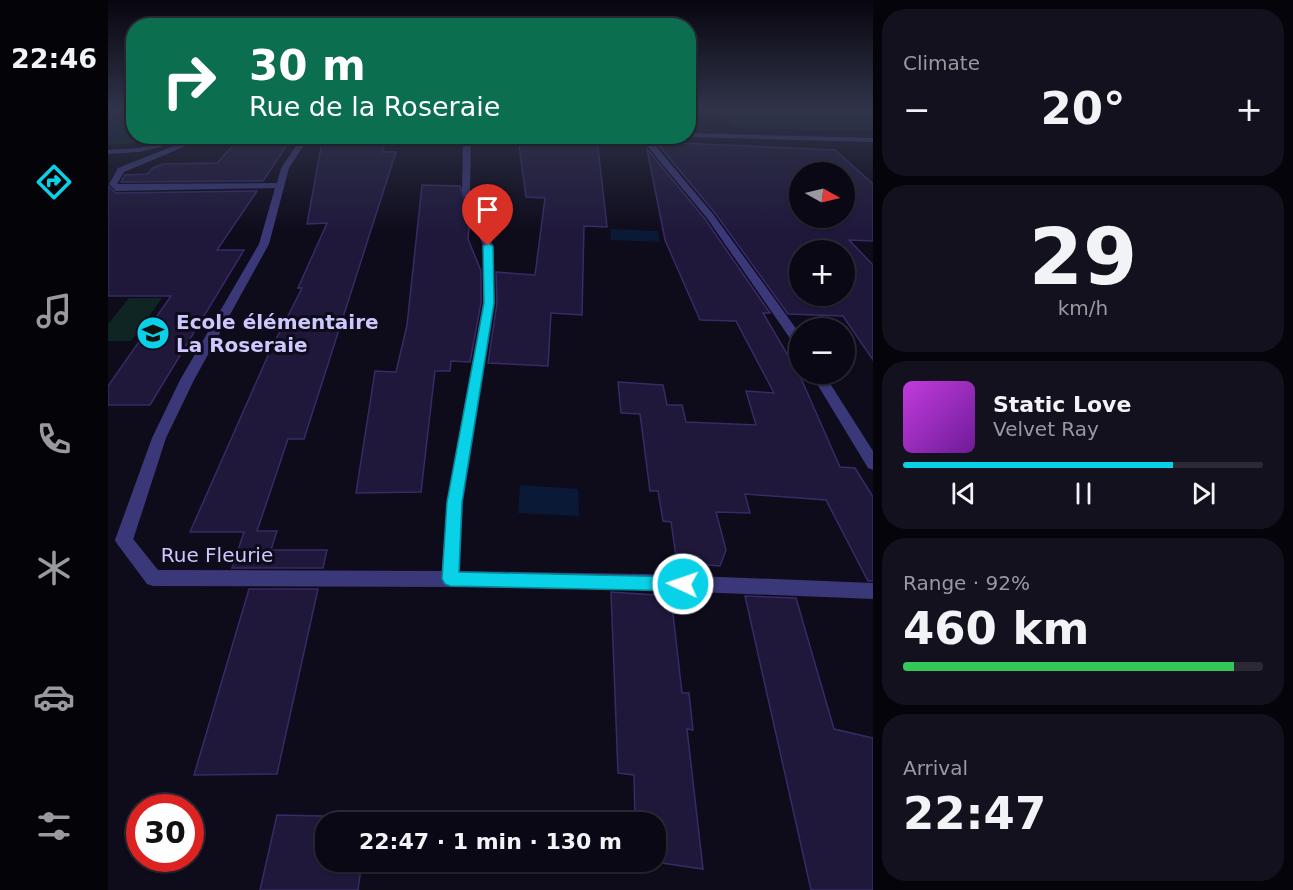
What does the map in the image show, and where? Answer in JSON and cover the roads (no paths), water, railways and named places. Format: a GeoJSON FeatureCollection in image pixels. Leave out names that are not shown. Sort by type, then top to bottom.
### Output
{"type":"FeatureCollection","features":[{"type":"Feature","properties":{"kind":"street"},"geometry":{"type":"LineString","coordinates":[[108,152],[131,151]]}},
{"type":"Feature","properties":{"kind":"street"},"geometry":{"type":"LineString","coordinates":[[168,151],[121,170],[113,184],[116,188],[280,186]]}},
{"type":"Feature","properties":{"kind":"street","name":"Rue Fleurie"},"geometry":{"type":"LineString","coordinates":[[297,151],[285,168],[264,244],[187,380],[159,438],[124,540],[153,578],[450,579]]}},
{"type":"Feature","properties":{"kind":"street"},"geometry":{"type":"LineString","coordinates":[[467,151],[466,191],[488,246],[489,303],[454,502],[450,579],[645,582],[873,591]]}},
{"type":"Feature","properties":{"kind":"street"},"geometry":{"type":"LineString","coordinates":[[656,151],[713,219],[789,328]]}},
{"type":"Feature","properties":{"kind":"street"},"geometry":{"type":"LineString","coordinates":[[823,384],[873,464]]}},
{"type":"Feature","properties":{"kind":"water"},"geometry":{"type":"Polygon","coordinates":[[[610,229],[658,231],[660,242],[611,240],[610,229]]]}},
{"type":"Feature","properties":{"kind":"water"},"geometry":{"type":"Polygon","coordinates":[[[520,485],[578,489],[579,516],[518,513],[520,485]]]}},
{"type":"Feature","properties":{"kind":"place","name":"Ecole élémentaire La Roseraie"},"geometry":{"type":"Point","coordinates":[153,333]}}]}
